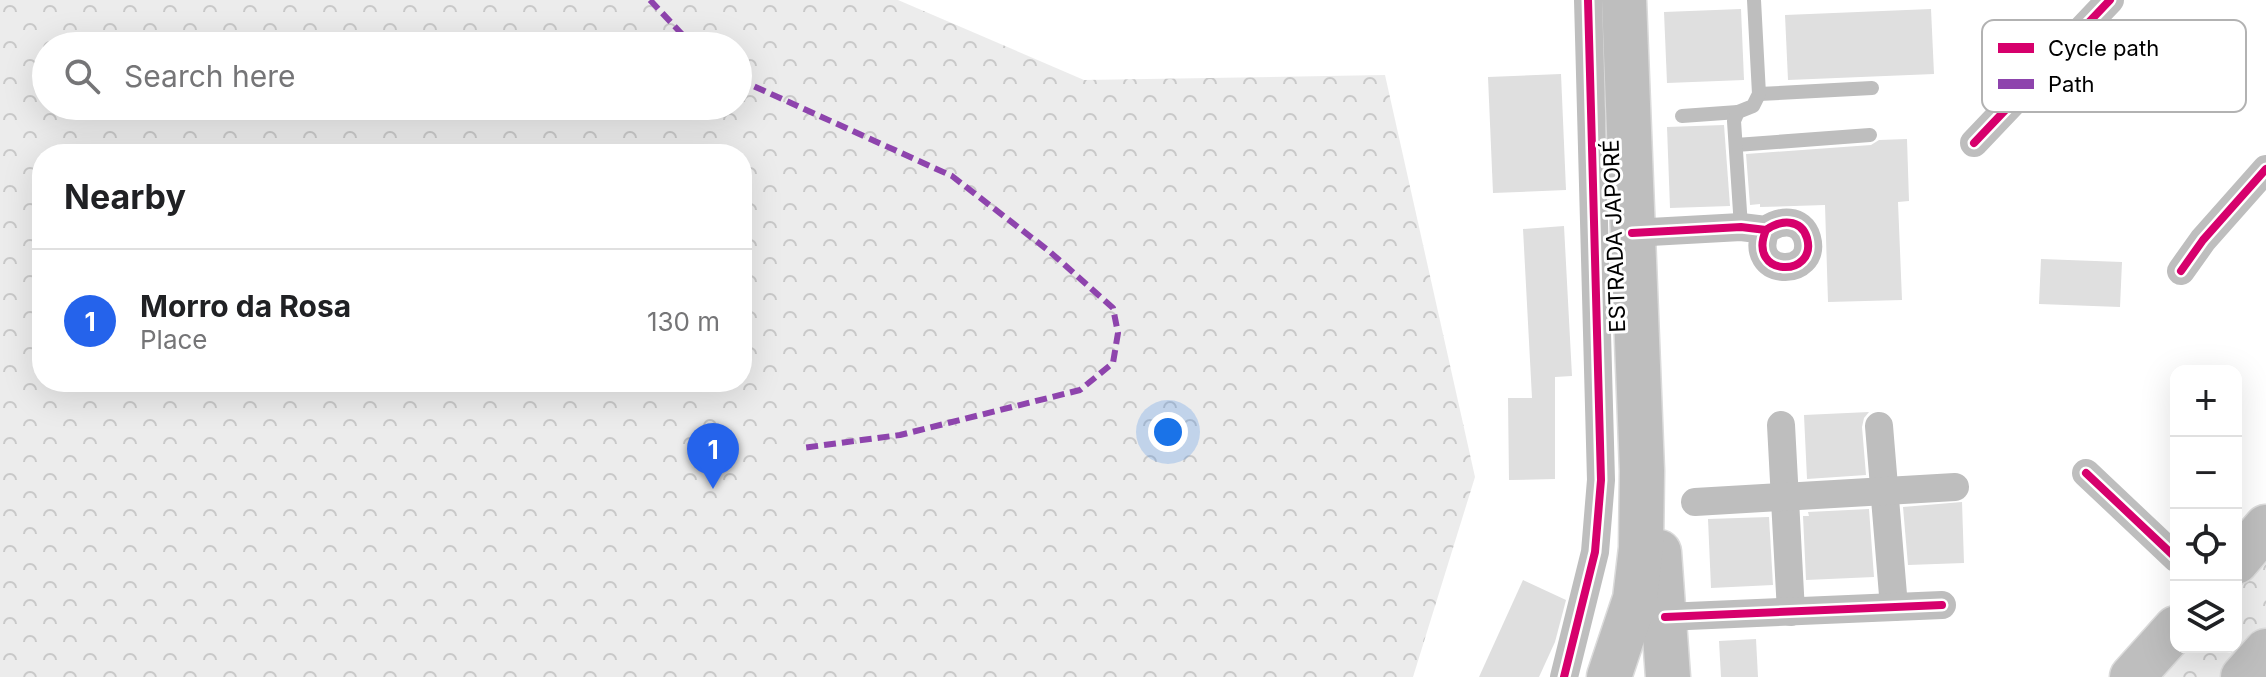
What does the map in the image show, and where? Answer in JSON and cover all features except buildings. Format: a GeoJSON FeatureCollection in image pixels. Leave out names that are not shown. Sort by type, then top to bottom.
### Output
{"type":"FeatureCollection","features":[{"type":"Feature","properties":{"kind":"main road","name":"ESTRADA JAPORÉ"},"geometry":{"type":"LineString","coordinates":[[1609,677],[1635,599],[1641,548],[1642,471],[1624,0]]}},
{"type":"Feature","properties":{"kind":"main road"},"geometry":{"type":"LineString","coordinates":[[1642,471],[1656,518],[1668,677]]}},
{"type":"Feature","properties":{"kind":"main road"},"geometry":{"type":"LineString","coordinates":[[2132,677],[2170,635]]}},
{"type":"Feature","properties":{"kind":"main road"},"geometry":{"type":"LineString","coordinates":[[2243,677],[2266,651]]}},
{"type":"Feature","properties":{"kind":"street"},"geometry":{"type":"LineString","coordinates":[[1564,677],[1595,552],[1601,480],[1588,0]]}},
{"type":"Feature","properties":{"kind":"street"},"geometry":{"type":"LineString","coordinates":[[1974,143],[2002,112]]}},
{"type":"Feature","properties":{"kind":"street"},"geometry":{"type":"LineString","coordinates":[[2181,271],[2203,240],[2266,169]]}},
{"type":"Feature","properties":{"kind":"street"},"geometry":{"type":"LineString","coordinates":[[1632,233],[1754,229]]}},
{"type":"Feature","properties":{"kind":"street"},"geometry":{"type":"LineString","coordinates":[[1781,425],[1791,612]]}},
{"type":"Feature","properties":{"kind":"street"},"geometry":{"type":"LineString","coordinates":[[1879,426],[1894,607]]}},
{"type":"Feature","properties":{"kind":"street"},"geometry":{"type":"LineString","coordinates":[[2086,473],[2170,552]]}},
{"type":"Feature","properties":{"kind":"street"},"geometry":{"type":"LineString","coordinates":[[1695,502],[1955,487]]}},
{"type":"Feature","properties":{"kind":"street"},"geometry":{"type":"LineString","coordinates":[[1665,617],[1942,605]]}},
{"type":"Feature","properties":{"kind":"lane"},"geometry":{"type":"LineString","coordinates":[[1682,116],[1738,112],[1753,106],[1759,94],[1754,0]]}},
{"type":"Feature","properties":{"kind":"lane"},"geometry":{"type":"LineString","coordinates":[[1759,94],[1872,88]]}},
{"type":"Feature","properties":{"kind":"lane"},"geometry":{"type":"LineString","coordinates":[[1738,112],[1734,121],[1736,145],[1754,229]]}},
{"type":"Feature","properties":{"kind":"lane"},"geometry":{"type":"LineString","coordinates":[[1736,145],[1870,135]]}},
{"type":"Feature","properties":{"kind":"green space"},"geometry":{"type":"Polygon","coordinates":[[[0,0],[898,0],[1084,80],[1385,75],[1475,477],[1413,677],[0,677],[0,0]]]}},
{"type":"Feature","properties":{"kind":"green space"},"geometry":{"type":"Polygon","coordinates":[[[2266,528],[2266,677],[2131,677],[2170,651],[2242,653],[2242,557],[2266,528]]]}},
{"type":"Feature","properties":{"kind":"marked path"},"geometry":{"type":"LineString","coordinates":[[650,0],[680,32]]}},
{"type":"Feature","properties":{"kind":"marked path"},"geometry":{"type":"LineString","coordinates":[[752,85],[952,176],[1049,251],[1113,308],[1118,333],[1113,363],[1080,390],[900,435],[802,448]]}},
{"type":"Feature","properties":{"kind":"cycle path"},"geometry":{"type":"LineString","coordinates":[[1564,677],[1595,552],[1601,480],[1588,0]]}},
{"type":"Feature","properties":{"kind":"cycle path"},"geometry":{"type":"LineString","coordinates":[[2091,20],[2110,0]]}},
{"type":"Feature","properties":{"kind":"cycle path"},"geometry":{"type":"LineString","coordinates":[[1974,143],[2003,112]]}},
{"type":"Feature","properties":{"kind":"cycle path"},"geometry":{"type":"LineString","coordinates":[[2181,271],[2203,240],[2266,169]]}},
{"type":"Feature","properties":{"kind":"cycle path"},"geometry":{"type":"LineString","coordinates":[[1632,233],[1741,227],[1766,230],[1777,224],[1790,223],[1804,232],[1808,251],[1794,266],[1773,264],[1762,246],[1766,230]]}},
{"type":"Feature","properties":{"kind":"cycle path"},"geometry":{"type":"LineString","coordinates":[[2086,473],[2170,552]]}},
{"type":"Feature","properties":{"kind":"cycle path"},"geometry":{"type":"LineString","coordinates":[[1665,617],[1942,605]]}},
{"type":"Feature","properties":{"kind":"place","name":"Morro da Rosa"},"geometry":{"type":"Point","coordinates":[713,489]}}]}
